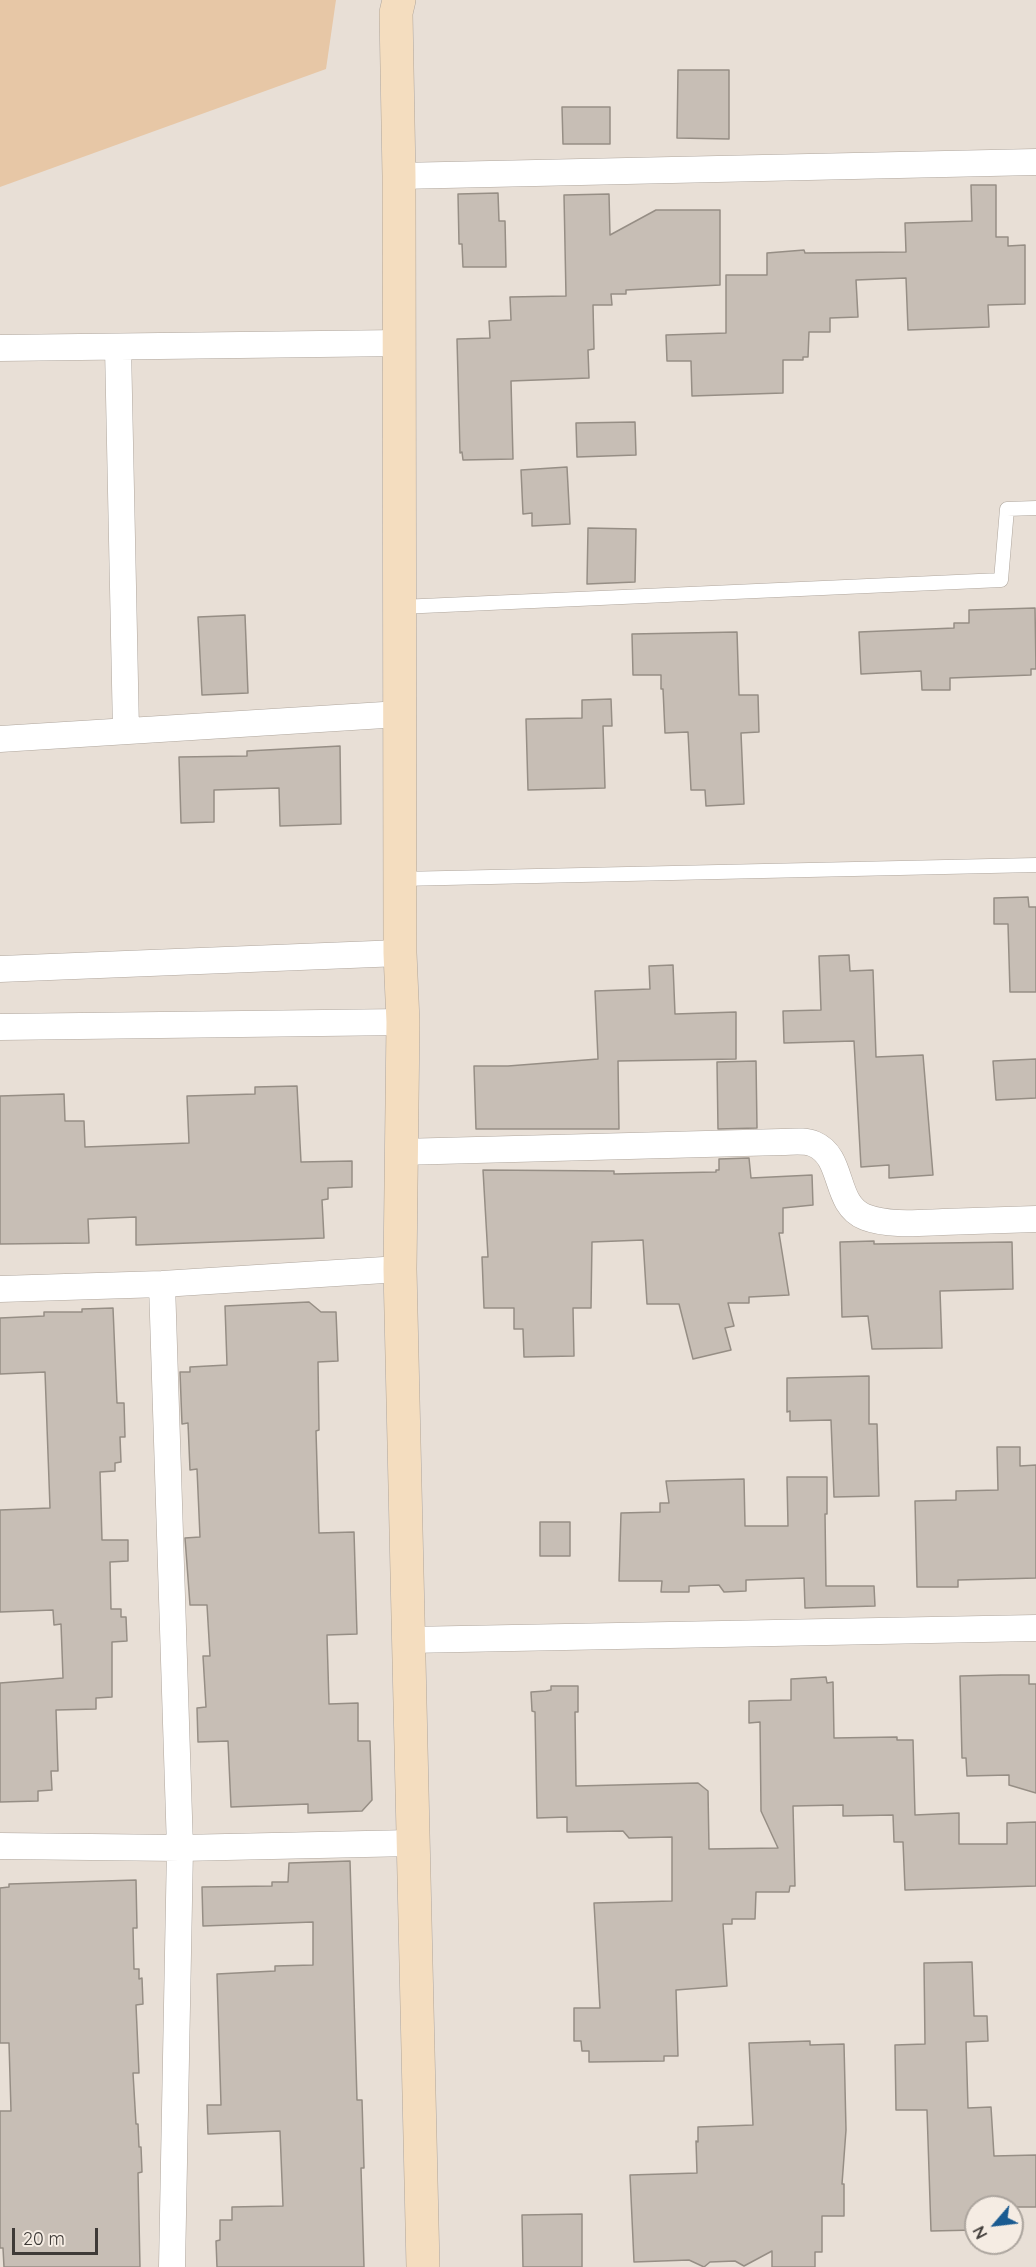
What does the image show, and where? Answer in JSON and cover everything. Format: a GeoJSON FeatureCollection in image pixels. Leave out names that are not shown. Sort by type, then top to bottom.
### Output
{"type":"FeatureCollection","features":[{"type":"Feature","properties":{"kind":"street"},"geometry":{"type":"LineString","coordinates":[[399,0],[396,13],[399,176],[400,953],[403,1022],[400,1269],[423,2267]]}},
{"type":"Feature","properties":{"kind":"street"},"geometry":{"type":"LineString","coordinates":[[399,176],[1036,162]]}},
{"type":"Feature","properties":{"kind":"street"},"geometry":{"type":"LineString","coordinates":[[0,348],[399,344]]}},
{"type":"Feature","properties":{"kind":"street"},"geometry":{"type":"LineString","coordinates":[[118,347],[126,731]]}},
{"type":"Feature","properties":{"kind":"street"},"geometry":{"type":"LineString","coordinates":[[0,739],[400,714]]}},
{"type":"Feature","properties":{"kind":"street"},"geometry":{"type":"LineString","coordinates":[[0,969],[400,953]]}},
{"type":"Feature","properties":{"kind":"street"},"geometry":{"type":"LineString","coordinates":[[0,1027],[403,1022]]}},
{"type":"Feature","properties":{"kind":"street"},"geometry":{"type":"LineString","coordinates":[[400,1152],[812,1143],[823,1149],[828,1156],[844,1197],[854,1210],[864,1216],[909,1223],[1036,1219]]}},
{"type":"Feature","properties":{"kind":"street"},"geometry":{"type":"LineString","coordinates":[[0,1289],[162,1284],[400,1269]]}},
{"type":"Feature","properties":{"kind":"street"},"geometry":{"type":"LineString","coordinates":[[162,1284],[180,1848],[172,2267]]}},
{"type":"Feature","properties":{"kind":"street"},"geometry":{"type":"LineString","coordinates":[[408,1640],[1036,1629]]}},
{"type":"Feature","properties":{"kind":"street"},"geometry":{"type":"LineString","coordinates":[[0,1846],[180,1848],[412,1843]]}},
{"type":"Feature","properties":{"kind":"lane"},"geometry":{"type":"LineString","coordinates":[[400,607],[1000,580],[1007,508],[1036,508]]}},
{"type":"Feature","properties":{"kind":"lane"},"geometry":{"type":"LineString","coordinates":[[400,879],[1036,865]]}},
{"type":"Feature","properties":{"kind":"shaded area"},"geometry":{"type":"Polygon","coordinates":[[[0,0],[336,0],[326,69],[0,187],[0,0]]]}},
{"type":"Feature","properties":{"kind":"building"},"geometry":{"type":"Polygon","coordinates":[[[678,70],[729,70],[729,139],[677,138],[678,70]]]}},
{"type":"Feature","properties":{"kind":"building"},"geometry":{"type":"Polygon","coordinates":[[[562,107],[610,107],[610,144],[563,144],[562,107]]]}},
{"type":"Feature","properties":{"kind":"building"},"geometry":{"type":"Polygon","coordinates":[[[971,185],[996,185],[996,237],[1008,237],[1008,246],[1025,245],[1025,304],[988,305],[989,327],[908,330],[906,278],[856,280],[858,317],[830,318],[830,332],[809,332],[808,357],[803,357],[803,360],[783,360],[783,393],[692,396],[691,361],[667,361],[666,335],[726,333],[726,275],[767,275],[767,253],[804,250],[805,253],[906,252],[905,223],[972,221],[971,185]]]}},
{"type":"Feature","properties":{"kind":"building"},"geometry":{"type":"Polygon","coordinates":[[[498,193],[499,221],[505,221],[506,267],[463,267],[462,244],[459,244],[458,194],[498,193]]]}},
{"type":"Feature","properties":{"kind":"building"},"geometry":{"type":"Polygon","coordinates":[[[609,194],[610,235],[656,210],[720,210],[720,285],[626,290],[626,294],[611,294],[612,305],[593,305],[594,349],[588,350],[589,378],[511,381],[513,459],[463,460],[462,452],[460,453],[457,339],[490,338],[489,321],[511,320],[510,297],[566,296],[564,195],[609,194]]]}},
{"type":"Feature","properties":{"kind":"building"},"geometry":{"type":"Polygon","coordinates":[[[635,422],[636,455],[577,457],[576,423],[635,422]]]}},
{"type":"Feature","properties":{"kind":"building"},"geometry":{"type":"Polygon","coordinates":[[[567,467],[570,524],[532,526],[532,513],[523,514],[521,470],[567,467]]]}},
{"type":"Feature","properties":{"kind":"building"},"geometry":{"type":"Polygon","coordinates":[[[588,528],[636,529],[635,582],[587,584],[588,528]]]}},
{"type":"Feature","properties":{"kind":"building"},"geometry":{"type":"Polygon","coordinates":[[[1035,608],[1036,669],[1031,669],[1031,675],[950,678],[950,690],[922,690],[921,671],[861,674],[859,632],[954,628],[954,623],[969,623],[969,610],[1035,608]]]}},
{"type":"Feature","properties":{"kind":"building"},"geometry":{"type":"Polygon","coordinates":[[[245,615],[248,693],[202,695],[198,617],[245,615]]]}},
{"type":"Feature","properties":{"kind":"building"},"geometry":{"type":"Polygon","coordinates":[[[737,632],[739,695],[758,695],[759,732],[741,733],[744,804],[706,806],[705,790],[691,790],[688,732],[665,733],[661,675],[633,675],[632,634],[737,632]]]}},
{"type":"Feature","properties":{"kind":"building"},"geometry":{"type":"Polygon","coordinates":[[[611,699],[612,726],[603,726],[605,788],[528,790],[526,719],[582,718],[582,700],[611,699]]]}},
{"type":"Feature","properties":{"kind":"building"},"geometry":{"type":"Polygon","coordinates":[[[340,746],[341,824],[280,826],[279,788],[214,790],[214,822],[181,823],[179,757],[247,756],[247,751],[340,746]]]}},
{"type":"Feature","properties":{"kind":"building"},"geometry":{"type":"Polygon","coordinates":[[[1028,897],[1029,907],[1036,907],[1036,992],[1010,992],[1008,924],[994,924],[994,898],[1028,897]]]}},
{"type":"Feature","properties":{"kind":"building"},"geometry":{"type":"Polygon","coordinates":[[[849,955],[850,971],[873,970],[876,1057],[923,1055],[933,1175],[889,1178],[889,1165],[861,1167],[854,1041],[784,1043],[783,1011],[821,1010],[819,956],[849,955]]]}},
{"type":"Feature","properties":{"kind":"building"},"geometry":{"type":"Polygon","coordinates":[[[673,965],[675,1014],[736,1012],[736,1059],[618,1061],[619,1129],[476,1129],[474,1066],[508,1066],[598,1059],[595,991],[650,989],[649,966],[673,965]]]}},
{"type":"Feature","properties":{"kind":"building"},"geometry":{"type":"Polygon","coordinates":[[[1036,1059],[1036,1098],[996,1100],[993,1061],[1036,1059]]]}},
{"type":"Feature","properties":{"kind":"building"},"geometry":{"type":"Polygon","coordinates":[[[756,1061],[757,1128],[718,1129],[717,1062],[756,1061]]]}},
{"type":"Feature","properties":{"kind":"building"},"geometry":{"type":"Polygon","coordinates":[[[297,1086],[301,1162],[352,1161],[352,1187],[328,1188],[328,1199],[322,1200],[324,1238],[136,1245],[136,1217],[88,1219],[89,1243],[0,1244],[0,1096],[64,1094],[65,1121],[84,1121],[85,1147],[189,1143],[187,1096],[255,1094],[255,1087],[297,1086]]]}},
{"type":"Feature","properties":{"kind":"building"},"geometry":{"type":"Polygon","coordinates":[[[749,1158],[751,1178],[812,1175],[813,1205],[783,1208],[783,1233],[779,1233],[789,1295],[749,1297],[749,1303],[728,1303],[734,1326],[725,1328],[731,1350],[693,1359],[679,1304],[647,1304],[643,1240],[592,1242],[591,1308],[573,1308],[574,1356],[524,1357],[523,1329],[514,1329],[514,1308],[484,1308],[482,1257],[488,1257],[483,1170],[614,1171],[614,1174],[716,1172],[719,1170],[719,1159],[749,1158]]]}},
{"type":"Feature","properties":{"kind":"building"},"geometry":{"type":"Polygon","coordinates":[[[874,1241],[874,1244],[1012,1242],[1013,1289],[940,1291],[942,1348],[872,1349],[868,1316],[842,1317],[840,1242],[874,1241]]]}},
{"type":"Feature","properties":{"kind":"building"},"geometry":{"type":"Polygon","coordinates":[[[309,1302],[321,1312],[336,1312],[338,1361],[318,1362],[319,1430],[316,1431],[319,1533],[354,1532],[357,1634],[327,1635],[329,1704],[358,1703],[358,1741],[370,1741],[372,1800],[362,1811],[308,1813],[308,1804],[231,1807],[228,1741],[198,1742],[197,1708],[206,1707],[203,1656],[210,1656],[207,1605],[190,1605],[185,1538],[200,1537],[197,1469],[190,1470],[188,1423],[182,1424],[180,1372],[190,1372],[190,1367],[227,1365],[225,1306],[309,1302]]]}},
{"type":"Feature","properties":{"kind":"building"},"geometry":{"type":"Polygon","coordinates":[[[113,1308],[117,1403],[124,1403],[125,1437],[120,1437],[121,1462],[115,1463],[115,1471],[100,1472],[102,1540],[128,1540],[128,1561],[110,1562],[111,1609],[121,1609],[121,1617],[126,1617],[127,1641],[112,1642],[112,1697],[96,1698],[96,1709],[56,1710],[58,1771],[51,1771],[52,1790],[38,1791],[38,1801],[0,1802],[0,1683],[63,1678],[61,1624],[54,1625],[53,1610],[0,1612],[0,1510],[50,1508],[45,1372],[0,1374],[0,1318],[44,1316],[44,1312],[82,1312],[82,1309],[113,1308]]]}},
{"type":"Feature","properties":{"kind":"building"},"geometry":{"type":"Polygon","coordinates":[[[869,1376],[869,1424],[877,1424],[879,1496],[834,1497],[831,1420],[790,1421],[790,1411],[787,1412],[787,1378],[869,1376]]]}},
{"type":"Feature","properties":{"kind":"building"},"geometry":{"type":"Polygon","coordinates":[[[997,1447],[1020,1447],[1020,1466],[1036,1465],[1036,1578],[958,1580],[958,1587],[917,1587],[915,1501],[956,1500],[956,1491],[998,1490],[997,1447]]]}},
{"type":"Feature","properties":{"kind":"building"},"geometry":{"type":"Polygon","coordinates":[[[787,1477],[827,1477],[826,1586],[874,1586],[875,1606],[805,1608],[804,1578],[746,1580],[746,1591],[724,1592],[719,1585],[689,1586],[689,1592],[661,1592],[662,1581],[619,1581],[621,1513],[660,1512],[660,1503],[669,1503],[666,1481],[744,1479],[745,1526],[788,1526],[787,1477]]]}},
{"type":"Feature","properties":{"kind":"building"},"geometry":{"type":"Polygon","coordinates":[[[540,1522],[570,1522],[570,1556],[540,1556],[540,1522]]]}},
{"type":"Feature","properties":{"kind":"building"},"geometry":{"type":"Polygon","coordinates":[[[1029,1675],[1029,1684],[1036,1684],[1036,1793],[1009,1785],[1009,1775],[967,1776],[966,1758],[962,1758],[960,1676],[1029,1675]]]}},
{"type":"Feature","properties":{"kind":"building"},"geometry":{"type":"Polygon","coordinates":[[[826,1677],[827,1683],[833,1682],[834,1738],[897,1737],[897,1740],[913,1740],[915,1815],[959,1813],[959,1844],[1007,1844],[1007,1823],[1036,1822],[1036,1886],[905,1890],[903,1842],[894,1842],[893,1815],[843,1816],[843,1805],[793,1806],[795,1886],[790,1886],[789,1892],[756,1892],[755,1919],[732,1919],[732,1924],[723,1924],[727,1986],[676,1990],[678,2056],[664,2056],[664,2061],[589,2062],[589,2051],[582,2051],[581,2041],[574,2041],[574,2008],[600,2008],[594,1903],[672,1901],[672,1837],[629,1838],[623,1831],[567,1832],[567,1817],[537,1818],[535,1712],[532,1711],[531,1692],[551,1690],[551,1686],[578,1686],[578,1712],[575,1712],[576,1786],[698,1783],[708,1791],[709,1849],[778,1848],[761,1811],[760,1722],[749,1723],[749,1701],[791,1700],[791,1679],[826,1677]]]}},
{"type":"Feature","properties":{"kind":"building"},"geometry":{"type":"Polygon","coordinates":[[[350,1861],[357,2100],[362,2100],[364,2168],[361,2168],[364,2267],[217,2267],[216,2241],[220,2240],[220,2220],[232,2220],[232,2207],[283,2206],[280,2131],[208,2134],[207,2105],[221,2105],[217,1974],[275,1971],[275,1966],[313,1965],[313,1922],[203,1926],[202,1887],[272,1886],[272,1882],[288,1882],[289,1863],[350,1861]]]}},
{"type":"Feature","properties":{"kind":"building"},"geometry":{"type":"Polygon","coordinates":[[[136,1880],[137,1928],[133,1928],[134,1969],[139,1969],[139,1979],[142,1978],[143,2004],[136,2005],[139,2073],[133,2073],[142,2172],[138,2173],[140,2267],[4,2267],[3,2248],[0,2248],[0,2111],[11,2111],[9,2043],[0,2043],[0,1888],[9,1887],[9,1884],[136,1880]]]}},
{"type":"Feature","properties":{"kind":"building"},"geometry":{"type":"Polygon","coordinates":[[[972,1962],[974,2016],[987,2016],[988,2041],[966,2042],[968,2108],[991,2107],[994,2156],[1036,2155],[1036,2207],[1024,2207],[1024,2195],[964,2195],[964,2230],[931,2231],[927,2110],[896,2110],[895,2045],[925,2044],[924,1963],[972,1962]]]}},
{"type":"Feature","properties":{"kind":"building"},"geometry":{"type":"Polygon","coordinates":[[[810,2041],[810,2045],[844,2044],[846,2130],[842,2184],[844,2184],[844,2216],[822,2216],[822,2252],[815,2252],[815,2267],[772,2267],[772,2251],[744,2266],[735,2261],[710,2262],[704,2267],[689,2260],[634,2262],[630,2175],[697,2173],[698,2127],[753,2125],[749,2043],[810,2041]]]}},
{"type":"Feature","properties":{"kind":"building"},"geometry":{"type":"Polygon","coordinates":[[[582,2214],[582,2267],[523,2267],[522,2215],[582,2214]]]}}]}
